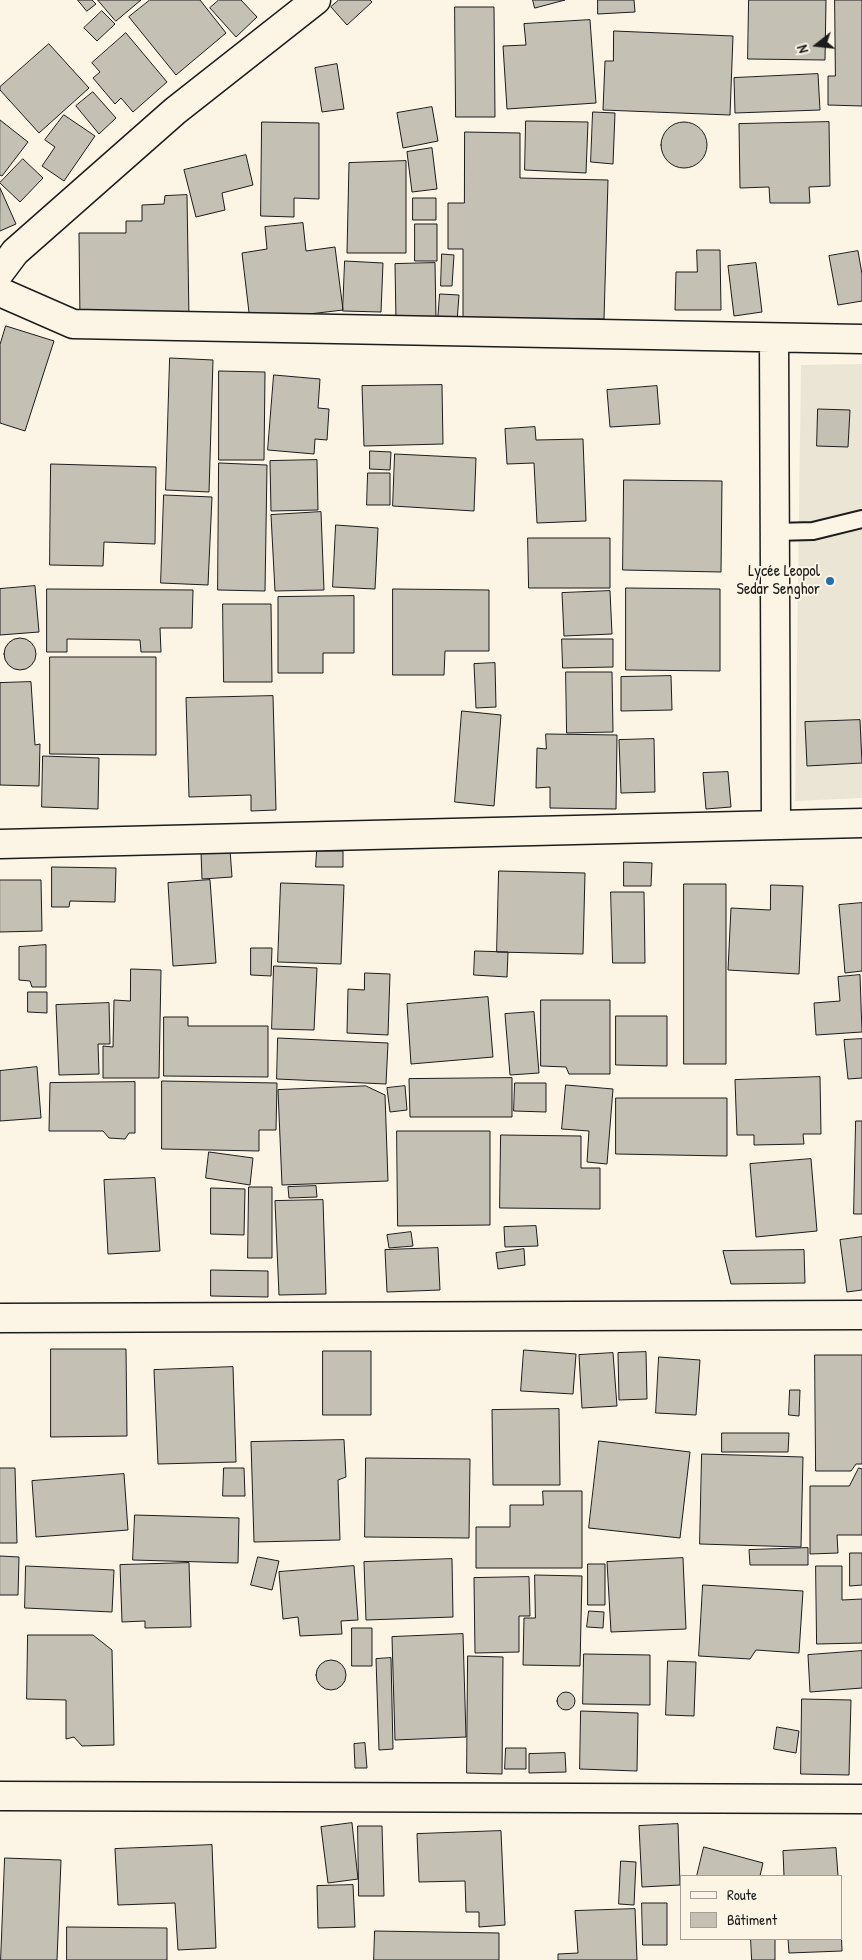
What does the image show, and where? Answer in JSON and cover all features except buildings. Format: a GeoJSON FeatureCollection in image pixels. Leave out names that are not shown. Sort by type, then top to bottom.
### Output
{"type":"FeatureCollection","features":[{"type":"Feature","properties":{"kind":"street"},"geometry":{"type":"LineString","coordinates":[[5,255],[175,111],[316,0]]}},
{"type":"Feature","properties":{"kind":"street"},"geometry":{"type":"LineString","coordinates":[[0,292],[73,324],[862,339]]}},
{"type":"Feature","properties":{"kind":"street"},"geometry":{"type":"LineString","coordinates":[[774,338],[776,825]]}},
{"type":"Feature","properties":{"kind":"street"},"geometry":{"type":"LineString","coordinates":[[0,844],[862,823]]}},
{"type":"Feature","properties":{"kind":"street"},"geometry":{"type":"LineString","coordinates":[[0,1318],[862,1315]]}},
{"type":"Feature","properties":{"kind":"street"},"geometry":{"type":"LineString","coordinates":[[0,1796],[862,1798]]}},
{"type":"Feature","properties":{"kind":"lane"},"geometry":{"type":"LineString","coordinates":[[774,532],[813,531],[862,519]]}},
{"type":"Feature","properties":{"kind":"shaded area","name":"Lycée Leopol Sedar Senghor"},"geometry":{"type":"Polygon","coordinates":[[[862,364],[862,798],[795,801],[801,365],[862,364]]]}},
{"type":"Feature","properties":{"kind":"place","name":"Lycée Leopol Sedar Senghor"},"geometry":{"type":"Point","coordinates":[830,581]}}]}
